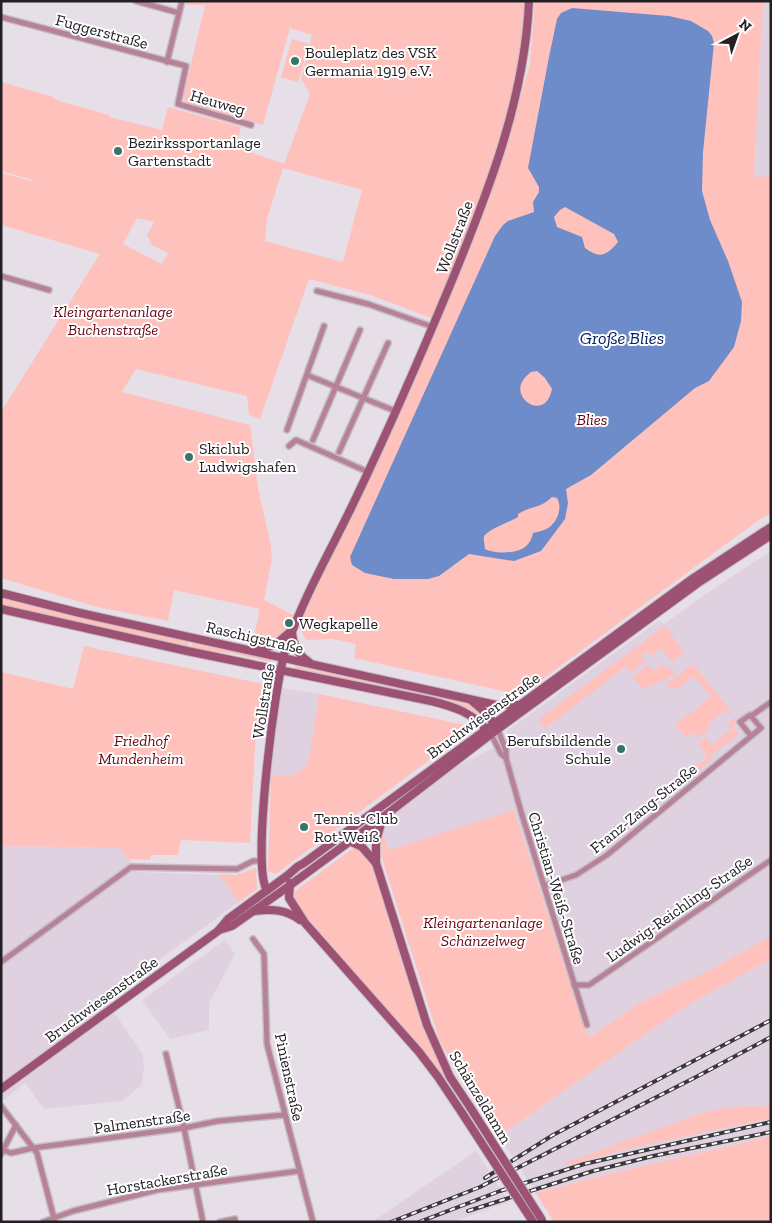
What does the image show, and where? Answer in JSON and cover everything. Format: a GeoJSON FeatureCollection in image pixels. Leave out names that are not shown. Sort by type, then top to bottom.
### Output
{"type":"FeatureCollection","features":[{"type":"Feature","properties":{"kind":"main road","name":"Wollstraße"},"geometry":{"type":"LineString","coordinates":[[267,890],[263,884],[262,861],[266,776],[283,658],[292,630],[368,472],[433,327],[477,219],[502,147],[523,64],[529,1]]}},
{"type":"Feature","properties":{"kind":"main road","name":"Bruchwiesenstraße"},"geometry":{"type":"LineString","coordinates":[[496,726],[519,705],[692,579],[771,527]]}},
{"type":"Feature","properties":{"kind":"main road","name":"Bruchwiesenstraße"},"geometry":{"type":"LineString","coordinates":[[1,1090],[218,931],[228,919],[296,867],[698,583],[771,534]]}},
{"type":"Feature","properties":{"kind":"main road","name":"Raschigstraße"},"geometry":{"type":"LineString","coordinates":[[1,593],[80,613],[468,698],[486,713],[496,726]]}},
{"type":"Feature","properties":{"kind":"main road","name":"Raschigstraße"},"geometry":{"type":"LineString","coordinates":[[1,609],[187,651],[455,707],[476,718],[488,732]]}},
{"type":"Feature","properties":{"kind":"main road"},"geometry":{"type":"LineString","coordinates":[[253,651],[264,650],[275,645],[292,630]]}},
{"type":"Feature","properties":{"kind":"main road"},"geometry":{"type":"LineString","coordinates":[[292,630],[297,651],[312,664]]}},
{"type":"Feature","properties":{"kind":"main road"},"geometry":{"type":"LineString","coordinates":[[187,651],[190,637]]}},
{"type":"Feature","properties":{"kind":"main road"},"geometry":{"type":"LineString","coordinates":[[468,698],[496,705],[519,705]]}},
{"type":"Feature","properties":{"kind":"main road","name":"Bruchwiesenstraße"},"geometry":{"type":"LineString","coordinates":[[218,931],[232,926],[351,841],[488,732]]}},
{"type":"Feature","properties":{"kind":"main road","name":"Schänzeldamm"},"geometry":{"type":"LineString","coordinates":[[383,817],[376,837],[376,863],[426,1025],[450,1077],[543,1221]]}},
{"type":"Feature","properties":{"kind":"main road","name":"Schänzeldamm"},"geometry":{"type":"LineString","coordinates":[[340,837],[362,847],[376,863]]}},
{"type":"Feature","properties":{"kind":"main road"},"geometry":{"type":"LineString","coordinates":[[289,886],[293,876],[304,863]]}},
{"type":"Feature","properties":{"kind":"main road","name":"Schänzeldamm"},"geometry":{"type":"LineString","coordinates":[[289,886],[289,898],[305,923],[419,1052],[438,1077],[533,1222]]}},
{"type":"Feature","properties":{"kind":"main road","name":"Schänzeldamm"},"geometry":{"type":"LineString","coordinates":[[252,912],[279,910],[287,912],[305,923]]}},
{"type":"Feature","properties":{"kind":"street"},"geometry":{"type":"LineString","coordinates":[[136,1],[179,13]]}},
{"type":"Feature","properties":{"kind":"street"},"geometry":{"type":"LineString","coordinates":[[167,62],[182,1]]}},
{"type":"Feature","properties":{"kind":"street","name":"Fuggerstraße"},"geometry":{"type":"LineString","coordinates":[[1,17],[167,62]]}},
{"type":"Feature","properties":{"kind":"street","name":"Heuweg"},"geometry":{"type":"LineString","coordinates":[[167,62],[186,66],[178,104],[251,125]]}},
{"type":"Feature","properties":{"kind":"street"},"geometry":{"type":"LineString","coordinates":[[1,276],[49,290]]}},
{"type":"Feature","properties":{"kind":"street"},"geometry":{"type":"LineString","coordinates":[[318,290],[368,304],[433,327]]}},
{"type":"Feature","properties":{"kind":"street"},"geometry":{"type":"LineString","coordinates":[[287,430],[324,326]]}},
{"type":"Feature","properties":{"kind":"street"},"geometry":{"type":"LineString","coordinates":[[313,440],[360,330]]}},
{"type":"Feature","properties":{"kind":"street"},"geometry":{"type":"LineString","coordinates":[[339,452],[388,343]]}},
{"type":"Feature","properties":{"kind":"street"},"geometry":{"type":"LineString","coordinates":[[307,375],[395,411]]}},
{"type":"Feature","properties":{"kind":"street"},"geometry":{"type":"LineString","coordinates":[[289,446],[296,440],[368,472]]}},
{"type":"Feature","properties":{"kind":"street"},"geometry":{"type":"LineString","coordinates":[[752,716],[761,728],[751,736],[740,722],[771,702]]}},
{"type":"Feature","properties":{"kind":"street","name":"Christian-Weiß-Straße"},"geometry":{"type":"LineString","coordinates":[[496,726],[506,751],[506,758],[587,1025]]}},
{"type":"Feature","properties":{"kind":"street","name":"Christian-Weiß-Straße"},"geometry":{"type":"LineString","coordinates":[[488,732],[501,754],[506,758]]}},
{"type":"Feature","properties":{"kind":"street","name":"Franz-Zang-Straße"},"geometry":{"type":"LineString","coordinates":[[544,886],[576,875],[592,866],[751,736]]}},
{"type":"Feature","properties":{"kind":"street","name":"Ludwig-Reichling-Straße"},"geometry":{"type":"LineString","coordinates":[[574,985],[589,985],[771,860]]}},
{"type":"Feature","properties":{"kind":"street"},"geometry":{"type":"LineString","coordinates":[[1,962],[131,867],[237,870],[253,861],[262,861]]}},
{"type":"Feature","properties":{"kind":"street","name":"Pinienstraße"},"geometry":{"type":"LineString","coordinates":[[253,939],[264,954],[267,1044],[313,1222]]}},
{"type":"Feature","properties":{"kind":"street"},"geometry":{"type":"LineString","coordinates":[[166,1054],[184,1128],[203,1222]]}},
{"type":"Feature","properties":{"kind":"street"},"geometry":{"type":"LineString","coordinates":[[1,1106],[37,1153],[54,1219]]}},
{"type":"Feature","properties":{"kind":"street","name":"Palmenstraße"},"geometry":{"type":"LineString","coordinates":[[2,1152],[11,1153],[33,1148],[184,1128],[218,1121],[284,1115]]}},
{"type":"Feature","properties":{"kind":"street"},"geometry":{"type":"LineString","coordinates":[[2,1152],[16,1125]]}},
{"type":"Feature","properties":{"kind":"street","name":"Horstackerstraße"},"geometry":{"type":"LineString","coordinates":[[42,1222],[73,1211],[157,1190],[299,1172]]}},
{"type":"Feature","properties":{"kind":"street"},"geometry":{"type":"LineString","coordinates":[[220,1222],[235,1219]]}},
{"type":"Feature","properties":{"kind":"shaded area"},"geometry":{"type":"Polygon","coordinates":[[[763,1],[771,1],[771,176],[754,177],[763,1]]]}},
{"type":"Feature","properties":{"kind":"shaded area"},"geometry":{"type":"Polygon","coordinates":[[[771,551],[771,936],[712,969],[641,1002],[590,1037],[585,1030],[514,810],[389,850],[380,826],[383,817],[435,777],[499,745],[509,738],[507,731],[660,620],[664,624],[771,551]]]}},
{"type":"Feature","properties":{"kind":"shaded area"},"geometry":{"type":"Polygon","coordinates":[[[282,688],[319,694],[308,765],[293,776],[271,775],[282,688]]]}},
{"type":"Feature","properties":{"kind":"shaded area"},"geometry":{"type":"Polygon","coordinates":[[[1,846],[121,848],[137,872],[220,875],[239,902],[105,999],[143,1055],[142,1085],[122,1101],[44,1109],[25,1083],[1,1102],[1,846]]]}},
{"type":"Feature","properties":{"kind":"shaded area"},"geometry":{"type":"Polygon","coordinates":[[[225,940],[235,954],[209,1003],[209,1030],[170,1039],[142,1000],[225,940]]]}},
{"type":"Feature","properties":{"kind":"shaded area"},"geometry":{"type":"Polygon","coordinates":[[[771,959],[771,1107],[756,1106],[705,1112],[564,1164],[571,1165],[626,1149],[771,1118],[771,1136],[536,1193],[499,1136],[685,1006],[771,959]]]}},
{"type":"Feature","properties":{"kind":"shaded area"},"geometry":{"type":"Polygon","coordinates":[[[476,1151],[509,1202],[452,1222],[372,1222],[476,1151]]]}},
{"type":"Feature","properties":{"kind":"green space","name":"Kleingartenanlage Buchenstraße"},"geometry":{"type":"Polygon","coordinates":[[[187,1],[525,1],[521,63],[499,148],[475,218],[434,319],[370,295],[309,279],[260,419],[249,415],[247,396],[136,369],[122,392],[250,425],[258,488],[272,558],[264,600],[295,616],[284,633],[273,639],[261,641],[253,640],[260,609],[174,590],[168,621],[97,607],[1,578],[1,412],[100,254],[1,225],[1,173],[33,180],[1,171],[1,82],[109,115],[109,117],[162,130],[168,107],[241,127],[236,147],[284,164],[310,94],[301,78],[312,35],[290,28],[263,125],[187,104],[183,98],[205,5],[186,5],[187,1]],[[283,168],[267,219],[265,241],[343,262],[362,190],[283,168]],[[137,218],[123,244],[162,264],[168,253],[152,245],[147,235],[154,222],[137,218]]]}},
{"type":"Feature","properties":{"kind":"green space","name":"Blies"},"geometry":{"type":"Polygon","coordinates":[[[535,1],[763,1],[754,177],[771,176],[771,513],[760,519],[521,695],[354,658],[356,644],[333,639],[307,640],[298,627],[371,474],[436,329],[481,222],[506,148],[530,64],[535,1]]]}},
{"type":"Feature","properties":{"kind":"green space","name":"Bouleplatz des VSK Germania 1919 e.V."},"geometry":{"type":"Polygon","coordinates":[[[292,39],[309,44],[298,82],[281,77],[292,39]]]}},
{"type":"Feature","properties":{"kind":"green space"},"geometry":{"type":"Polygon","coordinates":[[[1,593],[190,637],[187,651],[1,609],[1,593]]]}},
{"type":"Feature","properties":{"kind":"green space"},"geometry":{"type":"Polygon","coordinates":[[[665,626],[684,652],[672,662],[661,648],[651,656],[647,651],[641,656],[645,661],[631,673],[626,666],[545,729],[539,719],[665,626]]]}},
{"type":"Feature","properties":{"kind":"green space"},"geometry":{"type":"Polygon","coordinates":[[[193,642],[271,660],[271,662],[231,653],[209,652],[190,648],[193,642]]]}},
{"type":"Feature","properties":{"kind":"green space","name":"Friedhof Mundenheim"},"geometry":{"type":"Polygon","coordinates":[[[84,646],[263,684],[256,730],[250,843],[181,840],[178,855],[151,855],[150,860],[128,859],[120,848],[1,846],[1,672],[73,689],[84,646]]]}},
{"type":"Feature","properties":{"kind":"green space"},"geometry":{"type":"Polygon","coordinates":[[[663,664],[667,669],[669,667],[674,674],[664,682],[662,680],[654,686],[652,684],[643,690],[633,677],[648,665],[653,671],[663,664]]]}},
{"type":"Feature","properties":{"kind":"green space"},"geometry":{"type":"Polygon","coordinates":[[[693,664],[731,712],[729,714],[726,710],[707,725],[710,729],[697,738],[692,732],[685,737],[675,725],[711,697],[694,676],[677,689],[675,687],[671,690],[666,685],[693,664]]]}},
{"type":"Feature","properties":{"kind":"green space"},"geometry":{"type":"Polygon","coordinates":[[[295,666],[458,701],[469,705],[483,714],[479,717],[459,705],[434,697],[294,670],[295,666]]]}},
{"type":"Feature","properties":{"kind":"green space","name":"Tennis-Club Rot-Weiß"},"geometry":{"type":"Polygon","coordinates":[[[319,694],[465,725],[467,732],[276,874],[268,871],[271,775],[293,776],[308,765],[319,694]]]}},
{"type":"Feature","properties":{"kind":"green space"},"geometry":{"type":"Polygon","coordinates":[[[734,718],[737,722],[733,726],[739,734],[711,755],[713,759],[689,778],[686,774],[708,757],[698,744],[706,738],[712,745],[732,729],[727,724],[734,718]]]}},
{"type":"Feature","properties":{"kind":"green space","name":"Kleingartenanlage Schänzelweg"},"geometry":{"type":"Polygon","coordinates":[[[514,810],[585,1030],[590,1037],[641,1002],[712,969],[771,936],[771,959],[686,1006],[499,1136],[459,1077],[439,1039],[374,833],[381,829],[389,850],[514,810]]]}},
{"type":"Feature","properties":{"kind":"green space"},"geometry":{"type":"Polygon","coordinates":[[[355,847],[371,861],[421,1022],[447,1080],[445,1080],[414,1041],[298,907],[294,894],[299,888],[355,847]]]}},
{"type":"Feature","properties":{"kind":"green space"},"geometry":{"type":"Polygon","coordinates":[[[256,868],[257,889],[239,902],[219,874],[236,875],[256,868]]]}},
{"type":"Feature","properties":{"kind":"green space"},"geometry":{"type":"Polygon","coordinates":[[[731,1107],[771,1107],[771,1118],[626,1149],[571,1165],[562,1164],[705,1112],[731,1107]]]}},
{"type":"Feature","properties":{"kind":"green space"},"geometry":{"type":"Polygon","coordinates":[[[771,1136],[771,1222],[554,1222],[536,1193],[605,1175],[771,1136]]]}},
{"type":"Feature","properties":{"kind":"water","name":"Große Blies"},"geometry":{"type":"Polygon","coordinates":[[[572,8],[669,16],[691,21],[708,31],[712,36],[714,43],[703,152],[702,191],[710,220],[728,261],[742,302],[741,321],[734,347],[709,381],[695,388],[591,475],[566,489],[568,503],[565,519],[541,551],[514,561],[469,554],[439,576],[428,579],[394,579],[365,573],[352,565],[350,557],[495,236],[508,221],[534,212],[533,202],[539,192],[539,187],[528,168],[557,19],[561,13],[572,8]],[[565,207],[554,217],[557,227],[582,237],[585,248],[599,255],[606,253],[618,242],[614,234],[565,207]],[[537,371],[531,372],[522,382],[520,391],[522,397],[527,402],[538,406],[544,404],[549,398],[552,389],[545,378],[537,371]],[[552,497],[548,501],[522,511],[518,514],[518,517],[489,531],[484,538],[485,549],[494,552],[505,552],[516,551],[525,547],[533,533],[546,529],[557,518],[559,503],[557,498],[552,497]]]}},
{"type":"Feature","properties":{"kind":"railway"},"geometry":{"type":"LineString","coordinates":[[485,1178],[553,1135],[771,1020]]}},
{"type":"Feature","properties":{"kind":"railway"},"geometry":{"type":"LineString","coordinates":[[391,1222],[480,1187],[771,1037]]}},
{"type":"Feature","properties":{"kind":"railway"},"geometry":{"type":"LineString","coordinates":[[419,1222],[500,1191],[584,1164],[771,1122]]}},
{"type":"Feature","properties":{"kind":"railway"},"geometry":{"type":"LineString","coordinates":[[468,1211],[593,1171],[653,1156],[771,1132]]}},
{"type":"Feature","properties":{"kind":"place","name":"Bouleplatz des VSK Germania 1919 e.V."},"geometry":{"type":"Point","coordinates":[295,61]}},
{"type":"Feature","properties":{"kind":"place","name":"Bezirkssportanlage Gartenstadt"},"geometry":{"type":"Point","coordinates":[118,151]}},
{"type":"Feature","properties":{"kind":"place","name":"Skiclub Ludwigshafen"},"geometry":{"type":"Point","coordinates":[189,457]}},
{"type":"Feature","properties":{"kind":"place","name":"Wegkapelle"},"geometry":{"type":"Point","coordinates":[289,623]}},
{"type":"Feature","properties":{"kind":"place","name":"Berufsbildende Schule"},"geometry":{"type":"Point","coordinates":[621,749]}},
{"type":"Feature","properties":{"kind":"place","name":"Tennis-Club Rot-Weiß"},"geometry":{"type":"Point","coordinates":[304,827]}}]}
